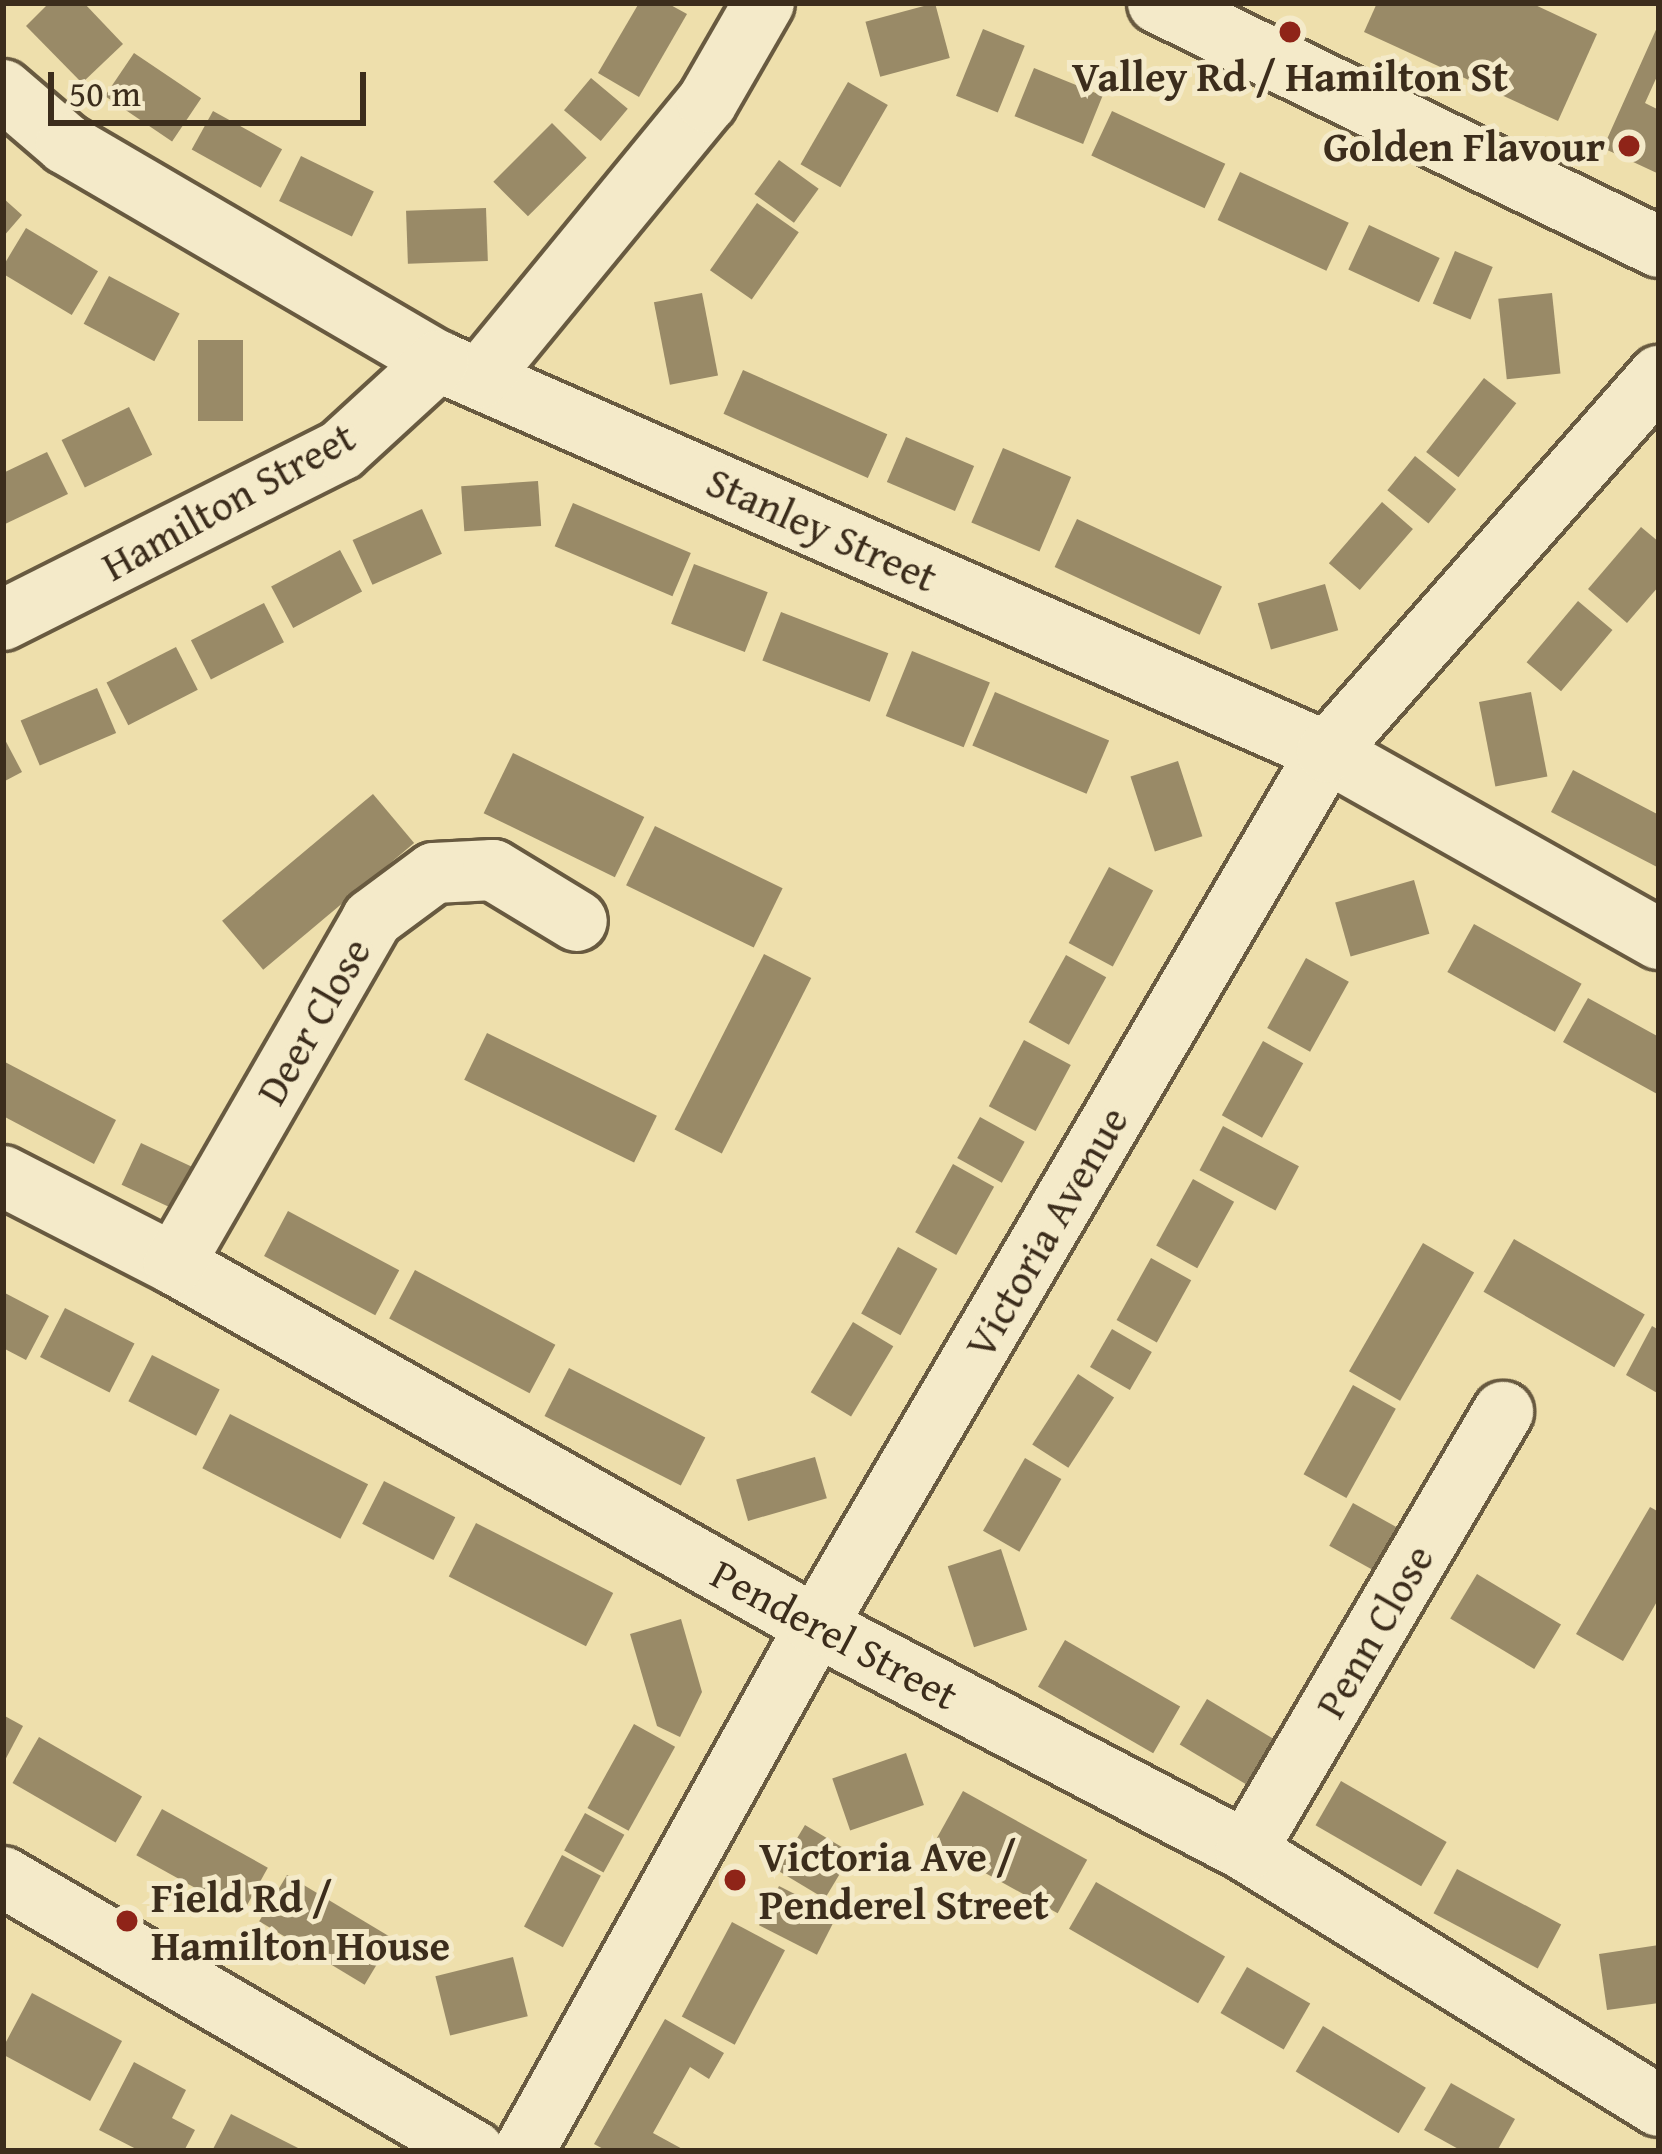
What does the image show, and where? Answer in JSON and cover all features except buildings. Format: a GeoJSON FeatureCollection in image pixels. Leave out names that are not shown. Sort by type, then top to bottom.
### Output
{"type":"FeatureCollection","features":[{"type":"Feature","properties":{"kind":"street","name":"Hamilton Street"},"geometry":{"type":"LineString","coordinates":[[3,620],[341,450],[459,369],[707,102],[764,3]]}},
{"type":"Feature","properties":{"kind":"street"},"geometry":{"type":"LineString","coordinates":[[1158,3],[1659,247]]}},
{"type":"Feature","properties":{"kind":"street","name":"Stanley Street"},"geometry":{"type":"LineString","coordinates":[[3,90],[66,144],[459,369],[1327,752],[1659,939]]}},
{"type":"Feature","properties":{"kind":"street","name":"Victoria Avenue"},"geometry":{"type":"LineString","coordinates":[[524,2151],[815,1626],[1327,752],[1659,376]]}},
{"type":"Feature","properties":{"kind":"street","name":"Deer Close"},"geometry":{"type":"LineString","coordinates":[[174,1264],[372,919],[434,873],[493,870],[577,921]]}},
{"type":"Feature","properties":{"kind":"street","name":"Penderel Street"},"geometry":{"type":"LineString","coordinates":[[3,1176],[174,1264],[815,1626],[1246,1851],[1659,2106]]}},
{"type":"Feature","properties":{"kind":"street","name":"Penn Close"},"geometry":{"type":"LineString","coordinates":[[1246,1851],[1502,1412]]}},
{"type":"Feature","properties":{"kind":"street"},"geometry":{"type":"LineString","coordinates":[[3,1877],[474,2151]]}},
{"type":"Feature","properties":{"kind":"place","name":"Valley Rd / Hamilton St"},"geometry":{"type":"Point","coordinates":[1290,32]}},
{"type":"Feature","properties":{"kind":"place","name":"Golden Flavour"},"geometry":{"type":"Point","coordinates":[1629,146]}},
{"type":"Feature","properties":{"kind":"place","name":"Victoria Ave / Penderel Street"},"geometry":{"type":"Point","coordinates":[735,1880]}},
{"type":"Feature","properties":{"kind":"place","name":"Field Rd / Hamilton House"},"geometry":{"type":"Point","coordinates":[127,1921]}}]}
